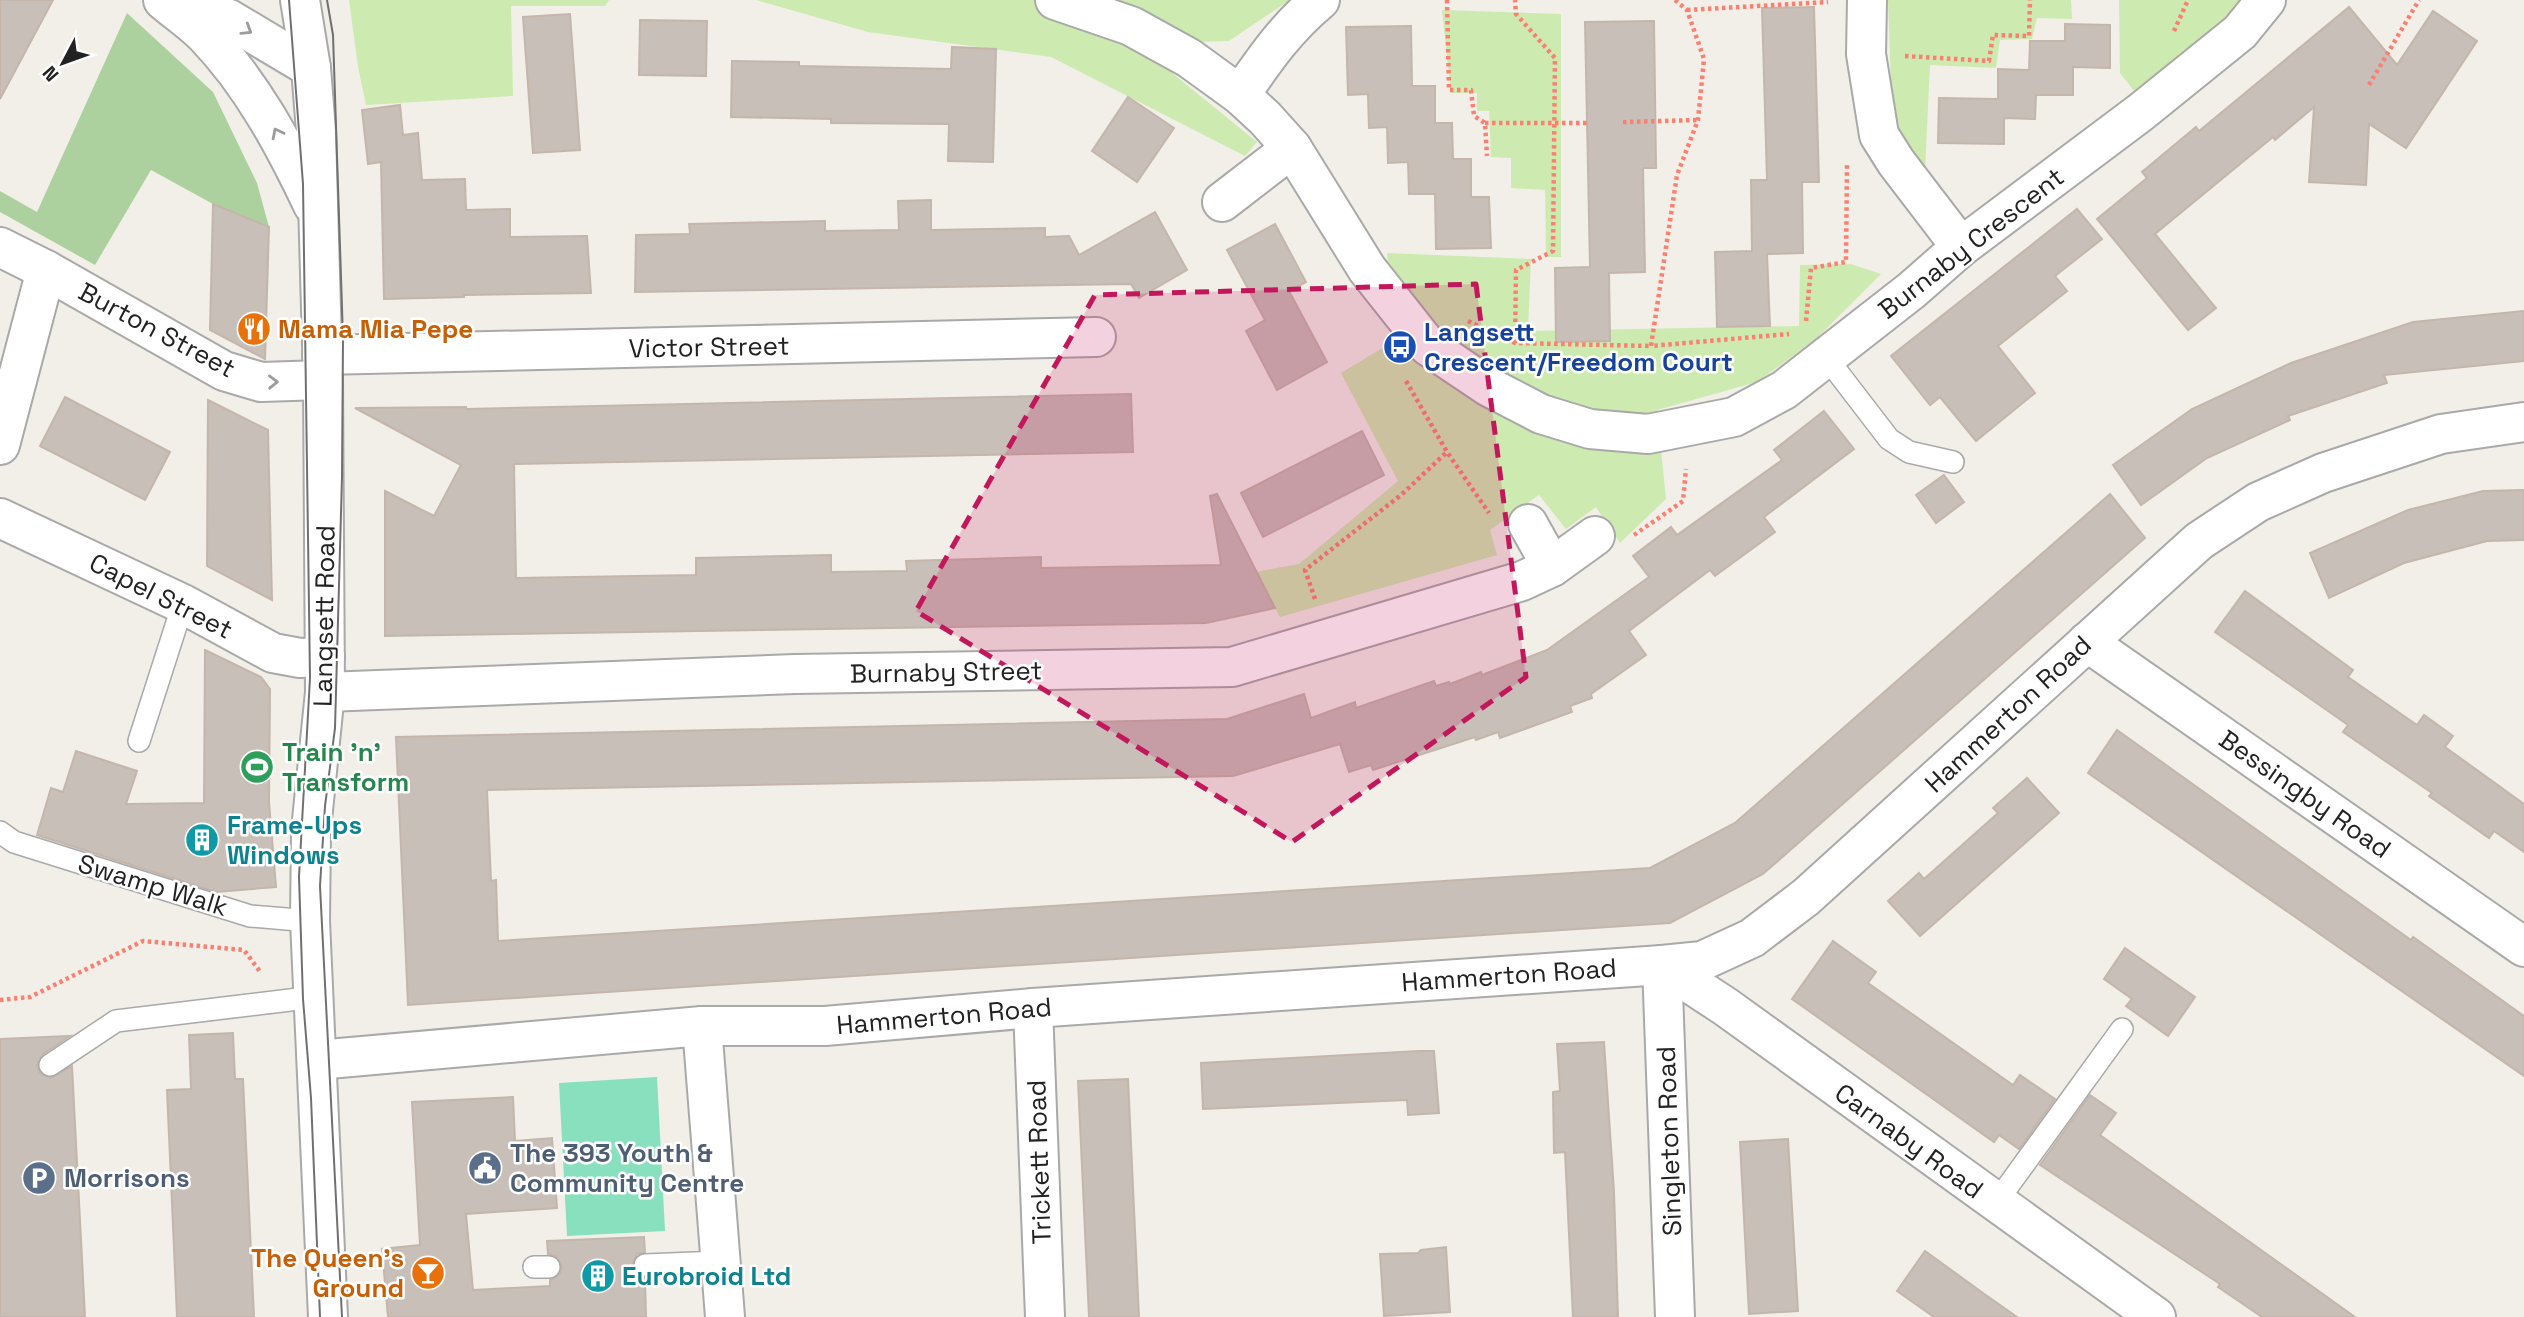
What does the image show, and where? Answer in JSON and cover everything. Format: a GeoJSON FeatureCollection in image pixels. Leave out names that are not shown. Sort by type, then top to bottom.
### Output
{"type":"FeatureCollection","features":[{"type":"Feature","properties":{"kind":"street"},"geometry":{"type":"LineString","coordinates":[[163,0],[203,33],[251,91],[269,119],[318,216]]}},
{"type":"Feature","properties":{"kind":"street"},"geometry":{"type":"LineString","coordinates":[[186,0],[229,19],[311,68]]}},
{"type":"Feature","properties":{"kind":"street","name":"Langsett Road"},"geometry":{"type":"LineString","coordinates":[[300,0],[311,68],[316,131],[323,368],[325,675],[311,830],[310,921],[298,999],[317,1060],[328,1317]]}},
{"type":"Feature","properties":{"kind":"street","name":"Burnaby Crescent"},"geometry":{"type":"LineString","coordinates":[[1055,0],[1131,26],[1189,58],[1265,117],[1292,148],[1367,269],[1428,346],[1489,387],[1541,414],[1590,429],[1648,434],[1734,417],[1784,390],[1815,345],[1962,247],[2141,112],[2241,32],[2266,0]]}},
{"type":"Feature","properties":{"kind":"street"},"geometry":{"type":"LineString","coordinates":[[1240,95],[1270,50],[1295,21],[1320,0]]}},
{"type":"Feature","properties":{"kind":"street"},"geometry":{"type":"LineString","coordinates":[[1852,1],[1866,54],[1880,135],[1896,162],[1962,247]]}},
{"type":"Feature","properties":{"kind":"street"},"geometry":{"type":"LineString","coordinates":[[1222,202],[1292,148]]}},
{"type":"Feature","properties":{"kind":"street","name":"Burton Street"},"geometry":{"type":"LineString","coordinates":[[0,247],[46,270],[224,371],[261,382],[323,368]]}},
{"type":"Feature","properties":{"kind":"street"},"geometry":{"type":"LineString","coordinates":[[0,445],[46,270]]}},
{"type":"Feature","properties":{"kind":"street","name":"Victor Street"},"geometry":{"type":"LineString","coordinates":[[323,368],[1096,337]]}},
{"type":"Feature","properties":{"kind":"street","name":"Hammerton Road"},"geometry":{"type":"LineString","coordinates":[[317,1060],[702,1026],[825,1026],[1033,1007],[1702,961],[1752,938],[1806,897],[2199,541],[2258,502],[2323,473],[2441,433],[2524,422]]}},
{"type":"Feature","properties":{"kind":"street","name":"Capel Street"},"geometry":{"type":"LineString","coordinates":[[0,518],[183,604],[273,653],[300,658],[325,675]]}},
{"type":"Feature","properties":{"kind":"street"},"geometry":{"type":"LineString","coordinates":[[1528,524],[1552,567]]}},
{"type":"Feature","properties":{"kind":"street","name":"Burnaby Street"},"geometry":{"type":"LineString","coordinates":[[325,675],[795,674],[1232,667],[1522,581],[1552,567],[1595,536]]}},
{"type":"Feature","properties":{"kind":"street","name":"Bessingby Road"},"geometry":{"type":"LineString","coordinates":[[2087,642],[2524,947]]}},
{"type":"Feature","properties":{"kind":"street","name":"Carnaby Road"},"geometry":{"type":"LineString","coordinates":[[1662,965],[1726,1007],[2155,1317]]}},
{"type":"Feature","properties":{"kind":"street","name":"Singleton Road"},"geometry":{"type":"LineString","coordinates":[[1662,965],[1675,1317]]}},
{"type":"Feature","properties":{"kind":"street","name":"Trickett Road"},"geometry":{"type":"LineString","coordinates":[[1033,1007],[1045,1317]]}},
{"type":"Feature","properties":{"kind":"street"},"geometry":{"type":"LineString","coordinates":[[702,1026],[724,1317]]}},
{"type":"Feature","properties":{"kind":"lane"},"geometry":{"type":"LineString","coordinates":[[1815,345],[1889,439],[1909,452],[1953,462]]}},
{"type":"Feature","properties":{"kind":"lane"},"geometry":{"type":"LineString","coordinates":[[139,741],[183,604]]}},
{"type":"Feature","properties":{"kind":"lane","name":"Swamp Walk"},"geometry":{"type":"LineString","coordinates":[[0,832],[13,842],[250,916],[310,921]]}},
{"type":"Feature","properties":{"kind":"lane"},"geometry":{"type":"LineString","coordinates":[[50,1065],[116,1021],[298,999]]}},
{"type":"Feature","properties":{"kind":"lane"},"geometry":{"type":"LineString","coordinates":[[1995,1203],[2122,1029]]}},
{"type":"Feature","properties":{"kind":"lane"},"geometry":{"type":"LineString","coordinates":[[645,1265],[720,1262]]}},
{"type":"Feature","properties":{"kind":"path"},"geometry":{"type":"LineString","coordinates":[[1447,0],[1449,90],[1471,90],[1474,116],[1485,123],[1587,123]]}},
{"type":"Feature","properties":{"kind":"path"},"geometry":{"type":"LineString","coordinates":[[1515,0],[1516,14],[1555,58],[1553,251],[1517,270],[1515,343]]}},
{"type":"Feature","properties":{"kind":"path"},"geometry":{"type":"LineString","coordinates":[[1651,346],[1677,175],[1698,120],[1704,60],[1688,10],[1675,0]]}},
{"type":"Feature","properties":{"kind":"path"},"geometry":{"type":"LineString","coordinates":[[1866,54],[1989,61],[1993,36],[2029,36],[2030,0]]}},
{"type":"Feature","properties":{"kind":"path"},"geometry":{"type":"LineString","coordinates":[[2369,85],[2419,0]]}},
{"type":"Feature","properties":{"kind":"path"},"geometry":{"type":"LineString","coordinates":[[1688,10],[1852,1]]}},
{"type":"Feature","properties":{"kind":"path"},"geometry":{"type":"LineString","coordinates":[[1623,122],[1698,120]]}},
{"type":"Feature","properties":{"kind":"path"},"geometry":{"type":"LineString","coordinates":[[1485,123],[1487,156]]}},
{"type":"Feature","properties":{"kind":"path"},"geometry":{"type":"LineString","coordinates":[[1815,345],[1811,268],[1846,262],[1847,159]]}},
{"type":"Feature","properties":{"kind":"path"},"geometry":{"type":"LineString","coordinates":[[1463,319],[1515,343],[1651,346],[1792,334]]}},
{"type":"Feature","properties":{"kind":"path"},"geometry":{"type":"LineString","coordinates":[[1402,374],[1447,452],[1495,523],[1528,524]]}},
{"type":"Feature","properties":{"kind":"path"},"geometry":{"type":"LineString","coordinates":[[1595,536],[1629,538],[1683,501],[1689,427]]}},
{"type":"Feature","properties":{"kind":"path"},"geometry":{"type":"LineString","coordinates":[[1328,637],[1305,570],[1401,495],[1447,452]]}},
{"type":"Feature","properties":{"kind":"path"},"geometry":{"type":"LineString","coordinates":[[0,1000],[30,998],[144,941],[244,950],[298,999]]}},
{"type":"Feature","properties":{"kind":"highlighted area"},"geometry":{"type":"Polygon","coordinates":[[[1476,284],[1526,677],[1292,842],[916,611],[1095,295],[1476,284]]]}},
{"type":"Feature","properties":{"kind":"green space"},"geometry":{"type":"Polygon","coordinates":[[[349,0],[609,0],[605,6],[511,6],[513,96],[366,105],[349,0]]]}},
{"type":"Feature","properties":{"kind":"green space"},"geometry":{"type":"Polygon","coordinates":[[[756,0],[1290,0],[1229,41],[1196,42],[1171,72],[1257,142],[1245,156],[1051,57],[868,32],[756,0]]]}},
{"type":"Feature","properties":{"kind":"green space"},"geometry":{"type":"Polygon","coordinates":[[[1888,0],[2071,0],[2072,19],[2037,18],[2032,39],[2000,40],[1996,68],[1930,65],[1925,171],[1907,147],[1892,115],[1888,0]]]}},
{"type":"Feature","properties":{"kind":"green space"},"geometry":{"type":"Polygon","coordinates":[[[2119,0],[2240,0],[2231,17],[2135,92],[2120,73],[2119,0]]]}},
{"type":"Feature","properties":{"kind":"green space"},"geometry":{"type":"Polygon","coordinates":[[[1442,10],[1561,14],[1561,257],[1546,257],[1545,190],[1511,188],[1511,158],[1491,157],[1489,111],[1477,111],[1477,93],[1451,93],[1442,10]]]}},
{"type":"Feature","properties":{"kind":"green space"},"geometry":{"type":"Polygon","coordinates":[[[127,13],[213,92],[257,183],[269,227],[213,204],[151,170],[95,265],[0,212],[0,191],[37,212],[127,13]]]}},
{"type":"Feature","properties":{"kind":"green space"},"geometry":{"type":"Polygon","coordinates":[[[1387,253],[1531,259],[1528,331],[1799,326],[1800,265],[1851,264],[1881,274],[1816,339],[1757,382],[1657,410],[1666,499],[1620,543],[1596,507],[1566,529],[1539,495],[1490,530],[1497,555],[1280,617],[1255,572],[1299,564],[1398,481],[1341,373],[1394,341],[1387,253]]]}},
{"type":"Feature","properties":{"kind":"green space"},"geometry":{"type":"Polygon","coordinates":[[[657,1077],[665,1231],[567,1236],[559,1083],[657,1077]]]}},
{"type":"Feature","properties":{"kind":"building"},"geometry":{"type":"Polygon","coordinates":[[[0,0],[53,0],[0,99],[0,0]]]}},
{"type":"Feature","properties":{"kind":"building"},"geometry":{"type":"Polygon","coordinates":[[[1814,7],[1819,182],[1802,182],[1803,253],[1767,254],[1770,326],[1717,327],[1715,252],[1752,251],[1751,180],[1767,180],[1762,8],[1814,7]]]}},
{"type":"Feature","properties":{"kind":"building"},"geometry":{"type":"Polygon","coordinates":[[[2349,7],[2397,65],[2433,11],[2477,41],[2406,148],[2369,124],[2366,185],[2309,182],[2314,107],[2275,140],[2273,137],[2155,234],[2216,308],[2188,330],[2097,219],[2147,178],[2142,172],[2196,127],[2199,131],[2349,7]]]}},
{"type":"Feature","properties":{"kind":"building"},"geometry":{"type":"Polygon","coordinates":[[[570,14],[580,150],[533,153],[523,17],[570,14]]]}},
{"type":"Feature","properties":{"kind":"building"},"geometry":{"type":"Polygon","coordinates":[[[640,20],[707,21],[706,76],[639,75],[640,20]]]}},
{"type":"Feature","properties":{"kind":"building"},"geometry":{"type":"Polygon","coordinates":[[[1654,21],[1656,168],[1643,168],[1645,272],[1609,273],[1610,341],[1556,342],[1555,268],[1590,267],[1585,22],[1654,21]]]}},
{"type":"Feature","properties":{"kind":"building"},"geometry":{"type":"Polygon","coordinates":[[[2065,24],[2110,25],[2110,68],[2073,67],[2073,95],[2036,95],[2035,119],[2004,118],[2004,144],[1938,143],[1939,98],[1998,99],[1998,69],[2029,70],[2030,41],[2065,41],[2065,24]]]}},
{"type":"Feature","properties":{"kind":"building"},"geometry":{"type":"Polygon","coordinates":[[[1411,26],[1412,86],[1435,86],[1435,123],[1452,123],[1453,159],[1471,159],[1471,197],[1489,197],[1491,248],[1436,249],[1435,194],[1409,194],[1408,162],[1388,163],[1387,127],[1369,128],[1368,94],[1348,95],[1346,27],[1411,26]]]}},
{"type":"Feature","properties":{"kind":"building"},"geometry":{"type":"Polygon","coordinates":[[[952,47],[996,49],[993,162],[948,161],[949,124],[831,123],[831,119],[731,117],[732,61],[799,62],[799,66],[951,69],[952,47]]]}},
{"type":"Feature","properties":{"kind":"building"},"geometry":{"type":"Polygon","coordinates":[[[1128,97],[1174,128],[1137,182],[1092,151],[1128,97]]]}},
{"type":"Feature","properties":{"kind":"building"},"geometry":{"type":"Polygon","coordinates":[[[400,105],[403,135],[418,133],[422,180],[465,179],[466,210],[510,209],[510,237],[587,236],[591,293],[384,299],[381,162],[368,164],[362,110],[400,105]]]}},
{"type":"Feature","properties":{"kind":"building"},"geometry":{"type":"Polygon","coordinates":[[[931,200],[931,230],[1045,228],[1045,237],[1069,236],[1079,255],[1155,212],[1187,270],[1139,298],[1131,284],[635,292],[636,235],[690,234],[689,224],[825,221],[825,231],[899,230],[898,201],[931,200]]]}},
{"type":"Feature","properties":{"kind":"building"},"geometry":{"type":"Polygon","coordinates":[[[213,204],[269,227],[265,359],[210,330],[213,204]]]}},
{"type":"Feature","properties":{"kind":"building"},"geometry":{"type":"Polygon","coordinates":[[[2077,209],[2102,239],[2055,276],[2067,291],[1998,346],[2035,393],[1976,441],[1940,397],[1930,405],[1891,356],[2077,209]]]}},
{"type":"Feature","properties":{"kind":"building"},"geometry":{"type":"Polygon","coordinates":[[[1275,224],[1306,282],[1289,291],[1327,362],[1277,390],[1246,331],[1265,320],[1227,250],[1275,224]]]}},
{"type":"Feature","properties":{"kind":"building"},"geometry":{"type":"Polygon","coordinates":[[[2524,311],[2524,361],[2384,375],[2387,383],[2288,416],[2290,420],[2207,458],[2141,505],[2113,465],[2192,409],[2291,363],[2413,322],[2524,311]]]}},
{"type":"Feature","properties":{"kind":"building"},"geometry":{"type":"Polygon","coordinates":[[[1131,394],[1133,452],[514,464],[516,578],[696,575],[696,558],[831,555],[831,572],[907,571],[906,561],[1041,557],[1041,568],[1221,565],[1210,496],[1217,494],[1275,608],[1206,623],[385,636],[385,491],[434,516],[461,465],[355,408],[466,409],[1131,394]]]}},
{"type":"Feature","properties":{"kind":"building"},"geometry":{"type":"Polygon","coordinates":[[[65,397],[170,452],[145,500],[40,446],[65,397]]]}},
{"type":"Feature","properties":{"kind":"building"},"geometry":{"type":"Polygon","coordinates":[[[208,400],[268,430],[272,600],[207,566],[208,400]]]}},
{"type":"Feature","properties":{"kind":"building"},"geometry":{"type":"Polygon","coordinates":[[[1824,411],[1854,449],[1764,517],[1775,532],[1715,576],[1710,570],[1629,631],[1646,655],[1591,694],[1592,698],[1570,706],[1572,712],[1500,738],[1498,732],[1476,740],[1475,737],[1373,770],[1371,765],[1349,772],[1340,744],[1233,776],[487,790],[491,881],[496,880],[498,941],[1650,868],[1735,823],[2110,494],[2145,538],[1763,874],[1670,923],[408,1005],[396,737],[1227,719],[1304,694],[1311,718],[1355,702],[1356,708],[1434,681],[1436,686],[1449,682],[1450,684],[1481,672],[1482,675],[1547,650],[1649,577],[1633,556],[1671,527],[1677,535],[1782,460],[1774,450],[1824,411]]]}},
{"type":"Feature","properties":{"kind":"building"},"geometry":{"type":"Polygon","coordinates":[[[1362,431],[1384,475],[1263,537],[1241,493],[1362,431]]]}},
{"type":"Feature","properties":{"kind":"building"},"geometry":{"type":"Polygon","coordinates":[[[1944,475],[1964,502],[1936,523],[1916,495],[1944,475]]]}},
{"type":"Feature","properties":{"kind":"building"},"geometry":{"type":"Polygon","coordinates":[[[2524,490],[2524,540],[2487,541],[2404,563],[2329,598],[2310,553],[2408,510],[2483,491],[2524,490]]]}},
{"type":"Feature","properties":{"kind":"building"},"geometry":{"type":"Polygon","coordinates":[[[2245,591],[2353,670],[2348,677],[2417,725],[2424,715],[2453,736],[2445,747],[2524,804],[2524,852],[2494,831],[2489,838],[2429,796],[2432,793],[2343,732],[2348,725],[2215,632],[2245,591]]]}},
{"type":"Feature","properties":{"kind":"building"},"geometry":{"type":"Polygon","coordinates":[[[205,650],[261,677],[270,689],[269,802],[276,887],[216,892],[37,835],[51,788],[63,792],[76,751],[137,771],[126,804],[204,803],[205,650]]]}},
{"type":"Feature","properties":{"kind":"building"},"geometry":{"type":"Polygon","coordinates":[[[2117,730],[2411,940],[2413,937],[2524,1016],[2524,1076],[2088,773],[2117,730]]]}},
{"type":"Feature","properties":{"kind":"building"},"geometry":{"type":"Polygon","coordinates":[[[2027,778],[2059,813],[1920,936],[1888,901],[1919,873],[1924,879],[1998,813],[1993,808],[2027,778]]]}},
{"type":"Feature","properties":{"kind":"building"},"geometry":{"type":"Polygon","coordinates":[[[1833,941],[1876,972],[1868,983],[2013,1085],[2020,1075],[2055,1099],[2019,1149],[1999,1135],[1994,1142],[1792,999],[1833,941]]]}},
{"type":"Feature","properties":{"kind":"building"},"geometry":{"type":"Polygon","coordinates":[[[2125,948],[2195,997],[2168,1036],[2126,1006],[2132,999],[2104,979],[2125,948]]]}},
{"type":"Feature","properties":{"kind":"building"},"geometry":{"type":"Polygon","coordinates":[[[233,1033],[235,1079],[243,1079],[254,1317],[177,1317],[167,1090],[191,1089],[189,1035],[233,1033]]]}},
{"type":"Feature","properties":{"kind":"building","name":"Morrisons"},"geometry":{"type":"Polygon","coordinates":[[[70,1036],[43,1054],[37,1065],[40,1073],[50,1078],[72,1066],[85,1317],[0,1317],[0,1039],[70,1036]]]}},
{"type":"Feature","properties":{"kind":"building"},"geometry":{"type":"Polygon","coordinates":[[[1604,1042],[1614,1192],[1618,1317],[1573,1317],[1565,1152],[1554,1153],[1553,1092],[1560,1091],[1557,1044],[1604,1042]]]}},
{"type":"Feature","properties":{"kind":"building"},"geometry":{"type":"Polygon","coordinates":[[[1434,1051],[1439,1113],[1408,1115],[1407,1100],[1203,1109],[1201,1063],[1434,1051]]]}},
{"type":"Feature","properties":{"kind":"building"},"geometry":{"type":"Polygon","coordinates":[[[1128,1079],[1139,1317],[1089,1317],[1078,1081],[1128,1079]]]}},
{"type":"Feature","properties":{"kind":"building"},"geometry":{"type":"Polygon","coordinates":[[[2090,1095],[2116,1113],[2100,1135],[2355,1317],[2262,1317],[2218,1287],[2220,1284],[2040,1165],[2090,1095]]]}},
{"type":"Feature","properties":{"kind":"building"},"geometry":{"type":"Polygon","coordinates":[[[513,1097],[515,1141],[552,1138],[557,1208],[466,1214],[473,1290],[550,1286],[550,1280],[560,1274],[562,1266],[556,1256],[548,1254],[547,1241],[644,1237],[645,1252],[637,1254],[632,1265],[634,1273],[645,1278],[646,1317],[388,1317],[382,1249],[420,1245],[412,1102],[513,1097]]]}},
{"type":"Feature","properties":{"kind":"building"},"geometry":{"type":"Polygon","coordinates":[[[1788,1139],[1798,1311],[1749,1314],[1740,1142],[1788,1139]]]}},
{"type":"Feature","properties":{"kind":"building"},"geometry":{"type":"Polygon","coordinates":[[[1446,1247],[1450,1312],[1384,1316],[1380,1254],[1418,1253],[1421,1250],[1446,1247]]]}},
{"type":"Feature","properties":{"kind":"building"},"geometry":{"type":"Polygon","coordinates":[[[1925,1251],[2017,1317],[1934,1317],[1897,1291],[1925,1251]]]}},
{"type":"Feature","properties":{"kind":"tram line"},"geometry":{"type":"LineString","coordinates":[[289,0],[303,184],[310,678],[299,877],[320,1317]]}},
{"type":"Feature","properties":{"kind":"tram line"},"geometry":{"type":"LineString","coordinates":[[327,0],[333,35],[343,338],[342,477],[335,728],[325,806],[320,886],[342,1317]]}},
{"type":"Feature","properties":{"kind":"place","name":"Mama Mia Pepe"},"geometry":{"type":"Point","coordinates":[254,329]}},
{"type":"Feature","properties":{"kind":"place","name":"Langsett Crescent/Freedom Court"},"geometry":{"type":"Point","coordinates":[1400,347]}},
{"type":"Feature","properties":{"kind":"place","name":"Train 'n' Transform"},"geometry":{"type":"Point","coordinates":[257,767]}},
{"type":"Feature","properties":{"kind":"place","name":"Frame-Ups Windows"},"geometry":{"type":"Point","coordinates":[202,840]}},
{"type":"Feature","properties":{"kind":"place","name":"The 393 Youth & Community Centre"},"geometry":{"type":"Point","coordinates":[485,1168]}},
{"type":"Feature","properties":{"kind":"place","name":"Morrisons"},"geometry":{"type":"Point","coordinates":[39,1178]}},
{"type":"Feature","properties":{"kind":"place","name":"The Queen's Ground"},"geometry":{"type":"Point","coordinates":[428,1273]}},
{"type":"Feature","properties":{"kind":"place","name":"Eurobroid Ltd"},"geometry":{"type":"Point","coordinates":[598,1276]}}]}
